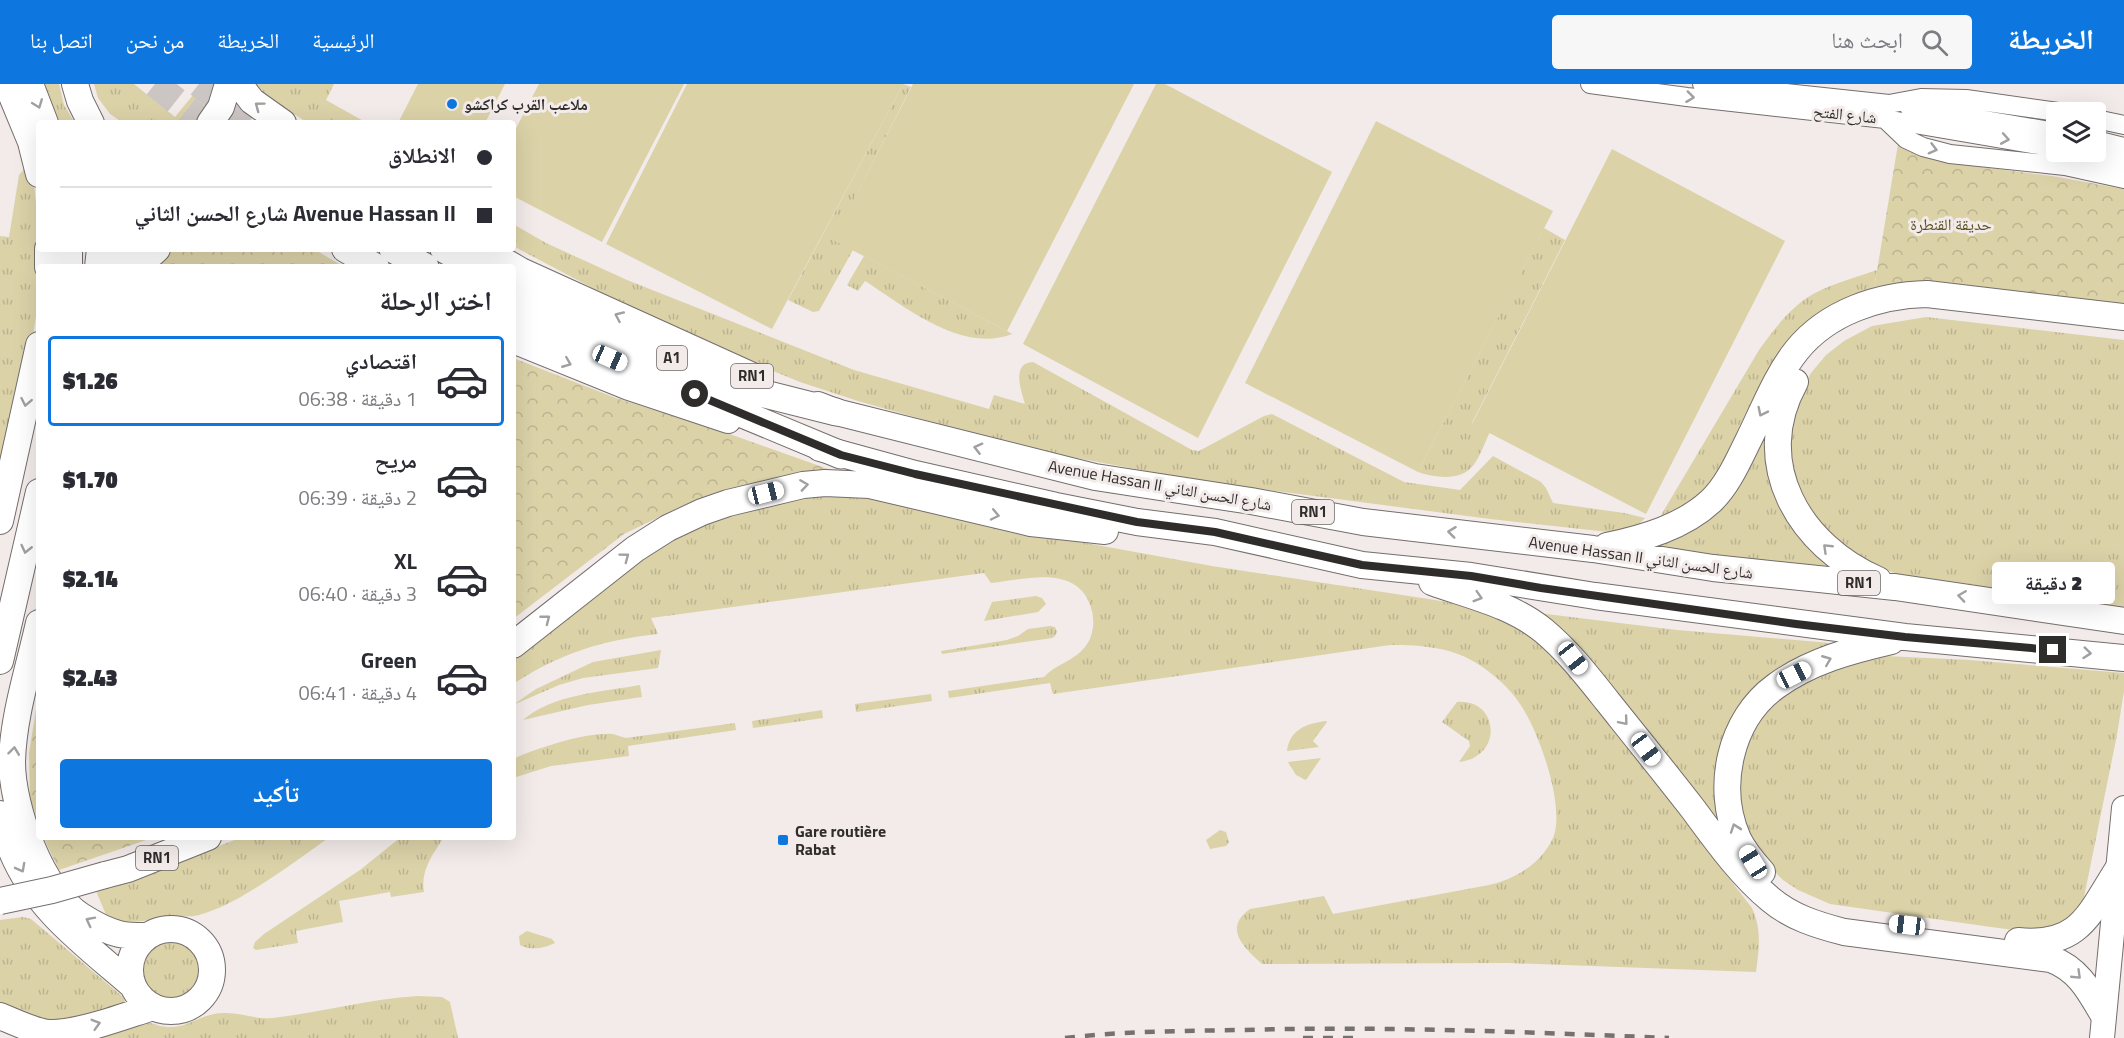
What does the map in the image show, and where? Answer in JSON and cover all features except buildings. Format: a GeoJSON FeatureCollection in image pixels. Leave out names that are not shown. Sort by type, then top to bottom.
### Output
{"type":"FeatureCollection","features":[{"type":"Feature","properties":{"kind":"highway"},"geometry":{"type":"LineString","coordinates":[[7,84],[32,142],[36,160]]}},
{"type":"Feature","properties":{"kind":"highway"},"geometry":{"type":"LineString","coordinates":[[30,84],[44,120]]}},
{"type":"Feature","properties":{"kind":"highway"},"geometry":{"type":"LineString","coordinates":[[75,84],[80,101],[91,120]]}},
{"type":"Feature","properties":{"kind":"highway"},"geometry":{"type":"LineString","coordinates":[[212,120],[221,107],[228,84]]}},
{"type":"Feature","properties":{"kind":"highway"},"geometry":{"type":"LineString","coordinates":[[239,84],[252,102],[279,120]]}},
{"type":"Feature","properties":{"kind":"highway"},"geometry":{"type":"LineString","coordinates":[[140,264],[154,252]]}},
{"type":"Feature","properties":{"kind":"highway"},"geometry":{"type":"LineString","coordinates":[[350,252],[371,264]]}},
{"type":"Feature","properties":{"kind":"highway"},"geometry":{"type":"LineString","coordinates":[[398,252],[420,264]]}},
{"type":"Feature","properties":{"kind":"highway"},"geometry":{"type":"LineString","coordinates":[[449,252],[471,264]]}},
{"type":"Feature","properties":{"kind":"highway","name":"Avenue Hassan II شارع الحسن الثاني"},"geometry":{"type":"LineString","coordinates":[[488,252],[509,264]]}},
{"type":"Feature","properties":{"kind":"highway","name":"Avenue Hassan II شارع الحسن الثاني"},"geometry":{"type":"LineString","coordinates":[[516,268],[836,412],[1095,477],[1251,501],[1363,522],[1593,549],[1713,568],[1895,587],[2124,621]]}},
{"type":"Feature","properties":{"kind":"highway","name":"A1"},"geometry":{"type":"LineString","coordinates":[[516,287],[604,329],[761,393],[836,412]]}},
{"type":"Feature","properties":{"kind":"highway"},"geometry":{"type":"LineString","coordinates":[[1593,549],[1660,531],[1692,515],[1712,499],[1735,466],[1779,379],[1797,350],[1815,332],[1852,309],[1896,296],[1927,294],[2124,316]]}},
{"type":"Feature","properties":{"kind":"highway"},"geometry":{"type":"LineString","coordinates":[[1895,587],[1858,572],[1840,560],[1805,525],[1792,507],[1785,488],[1779,463],[1778,436],[1782,412],[1788,394],[1813,355],[1827,340],[1845,329],[1882,314],[1906,310],[1940,309],[2124,330]]}},
{"type":"Feature","properties":{"kind":"highway","name":"A1"},"geometry":{"type":"LineString","coordinates":[[516,314],[632,368],[841,455]]}},
{"type":"Feature","properties":{"kind":"highway","name":"RN1"},"geometry":{"type":"LineString","coordinates":[[516,341],[628,387],[841,455],[1056,506],[1137,522],[1215,532],[1362,565],[1471,576],[1595,596],[1905,637],[2124,658]]}},
{"type":"Feature","properties":{"kind":"highway"},"geometry":{"type":"LineString","coordinates":[[0,521],[36,359]]}},
{"type":"Feature","properties":{"kind":"highway","name":"RN1"},"geometry":{"type":"LineString","coordinates":[[516,643],[634,549],[668,528],[728,503],[803,485],[825,483],[870,485],[1031,523],[1218,544],[1272,544]]}},
{"type":"Feature","properties":{"kind":"highway"},"geometry":{"type":"LineString","coordinates":[[0,660],[36,505]]}},
{"type":"Feature","properties":{"kind":"highway"},"geometry":{"type":"LineString","coordinates":[[1404,570],[1450,589],[1493,602],[1522,616],[1543,630],[1573,658],[1727,855],[1770,899],[1796,916],[1814,924],[1844,932],[2051,959],[2072,970],[2085,984],[2103,1026]]}},
{"type":"Feature","properties":{"kind":"highway"},"geometry":{"type":"LineString","coordinates":[[36,636],[17,719],[12,763],[18,803],[29,842],[42,868],[65,903],[81,916],[118,934],[146,936]]}},
{"type":"Feature","properties":{"kind":"highway"},"geometry":{"type":"LineString","coordinates":[[1905,637],[1851,651],[1814,665],[1778,685],[1761,698],[1747,716],[1736,738],[1731,758],[1728,796],[1731,818],[1739,839],[1753,862],[1766,877],[1786,894],[1833,912],[1866,919],[2035,943],[2053,941],[2076,928],[2087,918],[2118,869]]}},
{"type":"Feature","properties":{"kind":"highway"},"geometry":{"type":"LineString","coordinates":[[0,814],[11,849],[39,899],[52,915],[132,985],[137,994],[153,1007],[165,1011],[177,1011],[189,1008],[199,1001],[207,991],[212,979],[212,961],[202,942],[185,931],[165,928],[146,936],[138,944],[130,964],[132,985]]}},
{"type":"Feature","properties":{"kind":"highway","name":"RN1"},"geometry":{"type":"LineString","coordinates":[[0,901],[52,890],[139,865],[201,840]]}},
{"type":"Feature","properties":{"kind":"highway"},"geometry":{"type":"LineString","coordinates":[[0,1016],[47,1033],[77,1029],[153,1007]]}},
{"type":"Feature","properties":{"kind":"main road"},"geometry":{"type":"LineString","coordinates":[[2103,1026],[2124,808]]}},
{"type":"Feature","properties":{"kind":"street","name":"شارع الفتح"},"geometry":{"type":"LineString","coordinates":[[1590,84],[1687,97],[1887,111],[1921,98],[1966,99],[2046,110]]}},
{"type":"Feature","properties":{"kind":"street","name":"شارع الفتح"},"geometry":{"type":"LineString","coordinates":[[1702,84],[1887,111],[1906,139],[1923,147],[1950,154],[2065,166],[2124,179]]}},
{"type":"Feature","properties":{"kind":"street"},"geometry":{"type":"LineString","coordinates":[[1887,111],[2046,131]]}},
{"type":"Feature","properties":{"kind":"street"},"geometry":{"type":"LineString","coordinates":[[1887,111],[2046,146]]}},
{"type":"Feature","properties":{"kind":"street"},"geometry":{"type":"LineString","coordinates":[[2106,121],[2124,125]]}},
{"type":"Feature","properties":{"kind":"street"},"geometry":{"type":"LineString","coordinates":[[2106,142],[2124,147]]}},
{"type":"Feature","properties":{"kind":"street"},"geometry":{"type":"LineString","coordinates":[[2106,159],[2124,162]]}},
{"type":"Feature","properties":{"kind":"green space"},"geometry":{"type":"Polygon","coordinates":[[[41,84],[59,84],[64,105],[73,120],[54,120],[41,84]]]}},
{"type":"Feature","properties":{"kind":"green space"},"geometry":{"type":"Polygon","coordinates":[[[94,84],[134,84],[175,117],[202,84],[212,84],[202,106],[188,120],[119,120],[110,114],[98,98],[94,84]]]}},
{"type":"Feature","properties":{"kind":"green space"},"geometry":{"type":"Polygon","coordinates":[[[255,84],[334,84],[326,100],[362,120],[303,120],[264,95],[255,84]]]}},
{"type":"Feature","properties":{"kind":"green space","name":"ملاعب القرب كراكشو"},"geometry":{"type":"Polygon","coordinates":[[[418,84],[505,84],[487,120],[400,120],[418,84]]]}},
{"type":"Feature","properties":{"kind":"green space"},"geometry":{"type":"Polygon","coordinates":[[[539,84],[684,84],[602,242],[516,198],[516,128],[539,84]]]}},
{"type":"Feature","properties":{"kind":"green space"},"geometry":{"type":"Polygon","coordinates":[[[687,84],[903,84],[772,329],[606,244],[687,84]]]}},
{"type":"Feature","properties":{"kind":"green space"},"geometry":{"type":"Polygon","coordinates":[[[903,84],[911,87],[834,239],[853,250],[819,311],[813,312],[788,300],[903,84]]]}},
{"type":"Feature","properties":{"kind":"green space"},"geometry":{"type":"Polygon","coordinates":[[[913,84],[1134,84],[1007,331],[833,240],[913,84]]]}},
{"type":"Feature","properties":{"kind":"green space"},"geometry":{"type":"Polygon","coordinates":[[[1156,84],[1165,84],[1332,172],[1198,438],[1023,344],[1156,84]]]}},
{"type":"Feature","properties":{"kind":"green space"},"geometry":{"type":"Polygon","coordinates":[[[1376,121],[1553,211],[1418,472],[1245,383],[1376,121]]]}},
{"type":"Feature","properties":{"kind":"green space","name":"حديقة القنطرة"},"geometry":{"type":"Polygon","coordinates":[[[1898,144],[1936,161],[2052,176],[2124,189],[2124,306],[1874,289],[1898,144]]]}},
{"type":"Feature","properties":{"kind":"green space"},"geometry":{"type":"Polygon","coordinates":[[[1612,149],[1785,241],[1646,514],[1472,424],[1612,149]]]}},
{"type":"Feature","properties":{"kind":"green space"},"geometry":{"type":"Polygon","coordinates":[[[25,168],[33,175],[36,202],[36,252],[39,252],[39,264],[36,264],[36,316],[30,355],[0,488],[0,236],[9,237],[19,175],[25,168]]]}},
{"type":"Feature","properties":{"kind":"green space"},"geometry":{"type":"Polygon","coordinates":[[[516,226],[546,243],[627,280],[854,370],[989,409],[994,395],[1025,404],[1020,385],[1020,372],[1022,367],[1033,362],[1192,450],[1199,451],[1264,416],[1272,414],[1404,482],[1460,490],[1493,456],[1541,482],[1553,503],[1645,518],[1635,528],[1608,532],[1490,519],[1200,481],[1023,448],[800,382],[734,355],[619,302],[516,248],[516,226]]]}},
{"type":"Feature","properties":{"kind":"green space"},"geometry":{"type":"Polygon","coordinates":[[[1544,228],[1565,240],[1472,423],[1490,432],[1479,456],[1470,469],[1456,476],[1441,477],[1418,472],[1544,228]]]}},
{"type":"Feature","properties":{"kind":"green space"},"geometry":{"type":"Polygon","coordinates":[[[169,252],[319,252],[339,264],[153,264],[169,252]]]}},
{"type":"Feature","properties":{"kind":"green space"},"geometry":{"type":"Polygon","coordinates":[[[864,256],[1012,334],[993,338],[973,338],[954,333],[915,314],[865,281],[858,291],[847,285],[864,256]]]}},
{"type":"Feature","properties":{"kind":"green space"},"geometry":{"type":"Polygon","coordinates":[[[1877,270],[1874,289],[1825,309],[1794,334],[1778,355],[1764,380],[1711,483],[1690,505],[1660,524],[1660,517],[1759,350],[1777,326],[1799,304],[1815,293],[1877,270]]]}},
{"type":"Feature","properties":{"kind":"green space"},"geometry":{"type":"Polygon","coordinates":[[[1926,317],[2124,340],[2124,610],[1898,574],[1868,564],[1838,546],[1793,487],[1788,443],[1797,397],[1811,373],[1826,355],[1844,341],[1872,326],[1926,317]]]}},
{"type":"Feature","properties":{"kind":"green space"},"geometry":{"type":"Polygon","coordinates":[[[516,359],[616,398],[724,432],[831,470],[735,488],[682,506],[624,534],[516,617],[516,359]]]}},
{"type":"Feature","properties":{"kind":"green space"},"geometry":{"type":"Polygon","coordinates":[[[1769,430],[1769,456],[1843,573],[1652,548],[1761,434],[1769,430]]]}},
{"type":"Feature","properties":{"kind":"green space"},"geometry":{"type":"Polygon","coordinates":[[[855,494],[1042,535],[1212,566],[1491,610],[1552,649],[1752,908],[1759,947],[1756,972],[1508,963],[1262,964],[1243,945],[1237,931],[1238,924],[1242,916],[1250,909],[1324,896],[1333,914],[1489,885],[1508,879],[1526,869],[1548,847],[1556,825],[1556,808],[1542,750],[1527,716],[1512,694],[1492,674],[1471,660],[1437,648],[1390,645],[1053,694],[1050,683],[949,698],[948,691],[1044,677],[1081,652],[1092,635],[1092,611],[1086,596],[1076,586],[1050,577],[991,583],[984,573],[651,618],[658,634],[600,644],[582,650],[548,664],[516,682],[516,656],[632,565],[687,530],[730,514],[816,495],[855,494]]]}},
{"type":"Feature","properties":{"kind":"green space"},"geometry":{"type":"Polygon","coordinates":[[[1036,596],[1042,598],[1046,604],[1038,612],[984,621],[992,602],[1036,596]]]}},
{"type":"Feature","properties":{"kind":"green space"},"geometry":{"type":"Polygon","coordinates":[[[1530,612],[1677,630],[1830,643],[1827,650],[1772,678],[1716,823],[1530,612]]]}},
{"type":"Feature","properties":{"kind":"green space"},"geometry":{"type":"Polygon","coordinates":[[[1055,627],[1057,632],[1052,638],[942,654],[941,651],[1007,640],[1028,629],[1055,627]]]}},
{"type":"Feature","properties":{"kind":"green space"},"geometry":{"type":"Polygon","coordinates":[[[661,650],[658,668],[583,678],[559,685],[516,704],[536,689],[593,662],[661,650]]]}},
{"type":"Feature","properties":{"kind":"green space"},"geometry":{"type":"Polygon","coordinates":[[[1863,657],[1970,660],[2124,673],[2124,691],[2117,735],[2082,907],[2056,927],[2022,931],[1830,904],[1798,890],[1783,880],[1769,866],[1746,829],[1737,795],[1738,765],[1759,718],[1805,677],[1863,657]]]}},
{"type":"Feature","properties":{"kind":"green space"},"geometry":{"type":"Polygon","coordinates":[[[640,685],[642,697],[588,705],[523,720],[535,711],[563,699],[640,685]]]}},
{"type":"Feature","properties":{"kind":"green space"},"geometry":{"type":"Polygon","coordinates":[[[931,694],[932,701],[856,712],[855,704],[931,694]]]}},
{"type":"Feature","properties":{"kind":"green space"},"geometry":{"type":"Polygon","coordinates":[[[1457,702],[1471,703],[1481,709],[1488,718],[1491,729],[1484,750],[1474,758],[1459,762],[1470,746],[1469,741],[1442,722],[1457,702]]]}},
{"type":"Feature","properties":{"kind":"green space"},"geometry":{"type":"Polygon","coordinates":[[[36,710],[36,816],[30,798],[29,753],[36,710]]]}},
{"type":"Feature","properties":{"kind":"green space"},"geometry":{"type":"Polygon","coordinates":[[[822,710],[823,718],[753,728],[752,721],[822,710]]]}},
{"type":"Feature","properties":{"kind":"green space"},"geometry":{"type":"Polygon","coordinates":[[[1326,721],[1313,741],[1319,747],[1287,751],[1292,737],[1300,729],[1326,721]]]}},
{"type":"Feature","properties":{"kind":"green space"},"geometry":{"type":"Polygon","coordinates":[[[735,723],[736,730],[628,746],[629,756],[551,766],[516,777],[516,758],[548,746],[602,734],[613,734],[626,738],[735,723]]]}},
{"type":"Feature","properties":{"kind":"green space"},"geometry":{"type":"Polygon","coordinates":[[[1321,758],[1306,780],[1296,775],[1288,762],[1321,758]]]}},
{"type":"Feature","properties":{"kind":"green space"},"geometry":{"type":"Polygon","coordinates":[[[1220,830],[1226,832],[1229,842],[1226,846],[1210,849],[1206,840],[1220,830]]]}},
{"type":"Feature","properties":{"kind":"green space"},"geometry":{"type":"Polygon","coordinates":[[[44,840],[146,840],[59,870],[44,840]]]}},
{"type":"Feature","properties":{"kind":"green space"},"geometry":{"type":"Polygon","coordinates":[[[234,840],[326,840],[249,892],[215,910],[195,916],[170,916],[137,922],[107,917],[96,891],[148,874],[234,840]]]}},
{"type":"Feature","properties":{"kind":"green space"},"geometry":{"type":"Polygon","coordinates":[[[397,840],[442,840],[426,870],[424,892],[391,897],[390,892],[339,901],[343,922],[296,931],[298,943],[256,950],[253,948],[255,942],[264,934],[360,870],[397,840]]]}},
{"type":"Feature","properties":{"kind":"green space"},"geometry":{"type":"Polygon","coordinates":[[[23,917],[31,919],[122,996],[125,1000],[123,1005],[55,1023],[0,1003],[0,920],[23,917]]]}},
{"type":"Feature","properties":{"kind":"green space"},"geometry":{"type":"Polygon","coordinates":[[[527,931],[552,939],[555,943],[538,948],[524,947],[520,945],[519,936],[527,931]]]}},
{"type":"Feature","properties":{"kind":"green space"},"geometry":{"type":"Polygon","coordinates":[[[171,940],[183,942],[193,949],[200,959],[202,971],[200,983],[193,993],[183,1000],[171,1002],[159,1000],[149,993],[142,983],[140,971],[142,959],[149,949],[159,942],[171,940]]]}},
{"type":"Feature","properties":{"kind":"green space"},"geometry":{"type":"Polygon","coordinates":[[[418,996],[442,997],[450,1002],[458,1038],[82,1038],[146,1021],[170,1027],[187,1024],[212,1014],[223,1013],[273,1018],[418,996]]]}},
{"type":"Feature","properties":{"kind":"tunnel"},"geometry":{"type":"LineString","coordinates":[[155,84],[200,120]]}},
{"type":"Feature","properties":{"kind":"tunnel"},"geometry":{"type":"LineString","coordinates":[[199,84],[244,120]]}},
{"type":"Feature","properties":{"kind":"railway"},"geometry":{"type":"LineString","coordinates":[[1065,1038],[1154,1032],[1295,1029],[1402,1029],[1669,1038]]}},
{"type":"Feature","properties":{"kind":"railway"},"geometry":{"type":"LineString","coordinates":[[1303,1038],[1362,1038]]}},
{"type":"Feature","properties":{"kind":"place","name":"ملاعب القرب كراكشو"},"geometry":{"type":"Point","coordinates":[452,104]}},
{"type":"Feature","properties":{"kind":"place","name":"Gare routière Rabat"},"geometry":{"type":"Point","coordinates":[783,840]}},
{"type":"Feature","properties":{"kind":"route"},"geometry":{"type":"LineString","coordinates":[[695,394],[841,455],[915,474],[1056,506],[1137,522],[1215,532],[1362,565],[1471,576],[1523,586],[1796,624],[1905,637],[2053,650]]}}]}
